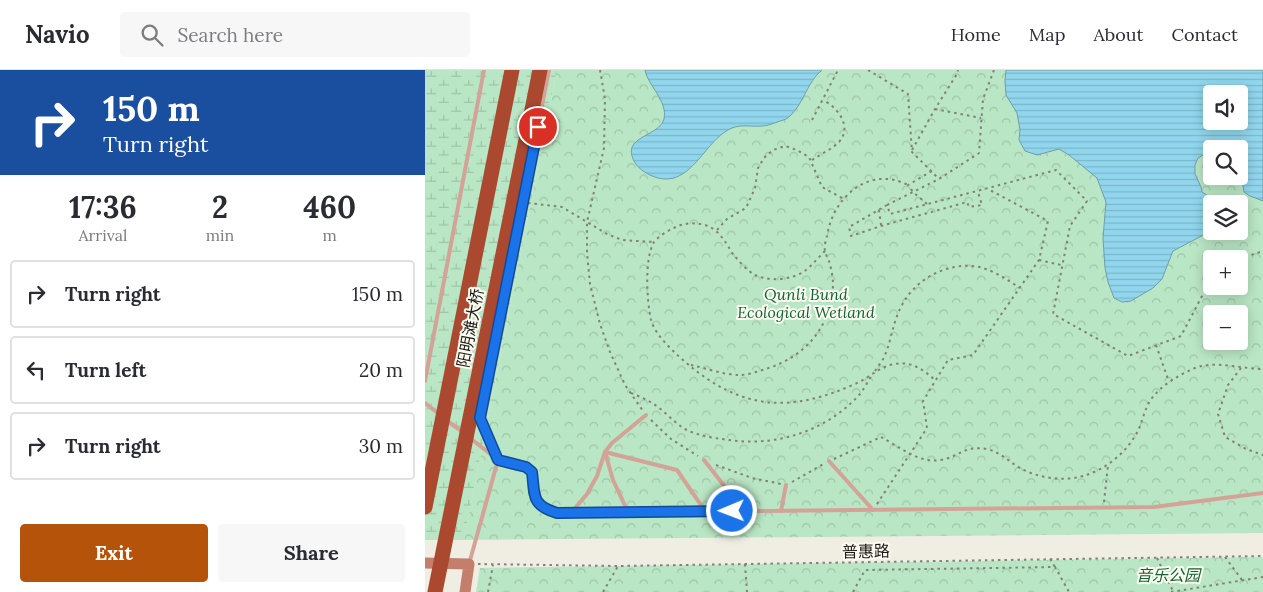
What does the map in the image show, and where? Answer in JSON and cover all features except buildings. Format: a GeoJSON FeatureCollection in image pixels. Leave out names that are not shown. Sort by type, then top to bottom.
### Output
{"type":"FeatureCollection","features":[{"type":"Feature","properties":{"kind":"highway","name":"阳明滩大桥"},"geometry":{"type":"LineString","coordinates":[[425,507],[512,70]]}},
{"type":"Feature","properties":{"kind":"highway","name":"阳明滩大桥"},"geometry":{"type":"LineString","coordinates":[[435,592],[540,70]]}},
{"type":"Feature","properties":{"kind":"main road"},"geometry":{"type":"LineString","coordinates":[[425,563],[469,564],[465,592]]}},
{"type":"Feature","properties":{"kind":"lane"},"geometry":{"type":"LineString","coordinates":[[425,380],[484,70]]}},
{"type":"Feature","properties":{"kind":"lane"},"geometry":{"type":"LineString","coordinates":[[469,564],[498,460],[480,418],[549,70]]}},
{"type":"Feature","properties":{"kind":"lane"},"geometry":{"type":"LineString","coordinates":[[425,403],[498,460],[526,467],[532,472],[535,500],[544,509],[557,513],[1154,507],[1263,493]]}},
{"type":"Feature","properties":{"kind":"lane"},"geometry":{"type":"LineString","coordinates":[[571,513],[587,494],[597,476],[605,452],[612,442],[645,415]]}},
{"type":"Feature","properties":{"kind":"lane"},"geometry":{"type":"LineString","coordinates":[[605,452],[677,470],[705,512]]}},
{"type":"Feature","properties":{"kind":"lane"},"geometry":{"type":"LineString","coordinates":[[605,452],[613,480],[628,512]]}},
{"type":"Feature","properties":{"kind":"lane"},"geometry":{"type":"LineString","coordinates":[[705,460],[729,492],[732,511]]}},
{"type":"Feature","properties":{"kind":"lane"},"geometry":{"type":"LineString","coordinates":[[829,461],[873,510]]}},
{"type":"Feature","properties":{"kind":"lane"},"geometry":{"type":"LineString","coordinates":[[781,511],[786,485]]}},
{"type":"Feature","properties":{"kind":"path"},"geometry":{"type":"LineString","coordinates":[[600,70],[605,99],[604,148],[587,222],[589,276],[600,324],[618,368],[630,392],[645,415],[671,439],[705,460],[752,478],[786,485],[829,461],[881,437],[921,458],[939,461],[968,449],[984,449],[998,453],[1025,471],[1052,478],[1083,476],[1108,465],[1121,454],[1136,435],[1149,402],[1169,382],[1203,366],[1223,365],[1263,369]]}},
{"type":"Feature","properties":{"kind":"path"},"geometry":{"type":"LineString","coordinates":[[812,120],[838,70]]}},
{"type":"Feature","properties":{"kind":"path"},"geometry":{"type":"LineString","coordinates":[[868,70],[908,94],[912,152],[939,178]]}},
{"type":"Feature","properties":{"kind":"path"},"geometry":{"type":"LineString","coordinates":[[912,152],[958,70]]}},
{"type":"Feature","properties":{"kind":"path"},"geometry":{"type":"LineString","coordinates":[[978,192],[982,205],[969,207],[967,202],[851,236],[849,227],[939,178],[979,153],[983,99],[994,70]]}},
{"type":"Feature","properties":{"kind":"path"},"geometry":{"type":"LineString","coordinates":[[811,161],[836,145],[841,140],[844,130],[842,116],[833,105],[823,100]]}},
{"type":"Feature","properties":{"kind":"path"},"geometry":{"type":"LineString","coordinates":[[935,109],[981,118]]}},
{"type":"Feature","properties":{"kind":"path"},"geometry":{"type":"LineString","coordinates":[[717,230],[727,219],[746,208],[755,188],[759,168],[764,158],[773,150],[785,146],[809,157],[822,188],[842,199]]}},
{"type":"Feature","properties":{"kind":"path"},"geometry":{"type":"LineString","coordinates":[[887,206],[890,214],[1056,170],[1087,202],[1070,226],[1053,314],[1128,356],[1181,336],[1203,294]]}},
{"type":"Feature","properties":{"kind":"path"},"geometry":{"type":"LineString","coordinates":[[908,185],[932,171]]}},
{"type":"Feature","properties":{"kind":"path"},"geometry":{"type":"LineString","coordinates":[[688,365],[738,375],[775,366],[789,360],[812,340],[824,323],[833,282],[825,251],[828,226],[842,199],[869,180],[885,177],[901,181],[908,185],[927,204]]}},
{"type":"Feature","properties":{"kind":"path"},"geometry":{"type":"LineString","coordinates":[[873,510],[927,428],[923,401],[948,360],[973,355],[1039,260],[1048,221],[988,189]]}},
{"type":"Feature","properties":{"kind":"path"},"geometry":{"type":"LineString","coordinates":[[523,203],[562,207],[607,234],[622,240],[655,242]]}},
{"type":"Feature","properties":{"kind":"path"},"geometry":{"type":"LineString","coordinates":[[879,210],[881,226]]}},
{"type":"Feature","properties":{"kind":"path"},"geometry":{"type":"LineString","coordinates":[[825,251],[806,270],[799,274],[787,278],[767,278],[755,275],[748,270],[735,256],[717,230],[704,225],[688,224],[678,226],[663,234],[655,242],[651,250],[647,288],[652,324],[662,339],[688,365],[715,384],[738,396],[769,402],[796,402],[821,398],[857,384],[885,367],[897,364],[916,366],[935,380]]}},
{"type":"Feature","properties":{"kind":"path"},"geometry":{"type":"LineString","coordinates":[[1248,256],[1263,251]]}},
{"type":"Feature","properties":{"kind":"path"},"geometry":{"type":"LineString","coordinates":[[1039,260],[1062,265]]}},
{"type":"Feature","properties":{"kind":"path"},"geometry":{"type":"LineString","coordinates":[[630,392],[653,403],[684,429],[708,438],[747,443],[802,434],[842,410],[860,394],[884,358],[895,320],[902,304],[912,290],[930,276],[949,268],[973,266],[995,273],[1020,288]]}},
{"type":"Feature","properties":{"kind":"path"},"geometry":{"type":"LineString","coordinates":[[1156,345],[1169,382]]}},
{"type":"Feature","properties":{"kind":"path"},"geometry":{"type":"LineString","coordinates":[[1241,368],[1228,385],[1219,414],[1225,437],[1246,449],[1263,455]]}},
{"type":"Feature","properties":{"kind":"path"},"geometry":{"type":"LineString","coordinates":[[1104,507],[1108,465]]}},
{"type":"Feature","properties":{"kind":"path","name":"普惠路"},"geometry":{"type":"LineString","coordinates":[[469,564],[618,566],[1263,556]]}},
{"type":"Feature","properties":{"kind":"path"},"geometry":{"type":"LineString","coordinates":[[1225,557],[1242,580]]}},
{"type":"Feature","properties":{"kind":"path"},"geometry":{"type":"LineString","coordinates":[[1157,558],[1172,592],[1263,577]]}},
{"type":"Feature","properties":{"kind":"path"},"geometry":{"type":"LineString","coordinates":[[1050,560],[1069,592]]}},
{"type":"Feature","properties":{"kind":"path"},"geometry":{"type":"LineString","coordinates":[[853,592],[865,570],[866,562]]}},
{"type":"Feature","properties":{"kind":"path"},"geometry":{"type":"LineString","coordinates":[[488,592],[494,564]]}},
{"type":"Feature","properties":{"kind":"path"},"geometry":{"type":"LineString","coordinates":[[745,564],[747,592]]}},
{"type":"Feature","properties":{"kind":"path"},"geometry":{"type":"LineString","coordinates":[[603,592],[618,566]]}},
{"type":"Feature","properties":{"kind":"path"},"geometry":{"type":"LineString","coordinates":[[865,570],[1055,568]]}},
{"type":"Feature","properties":{"kind":"green space"},"geometry":{"type":"Polygon","coordinates":[[[425,70],[557,70],[464,540],[425,540],[425,70]]]}},
{"type":"Feature","properties":{"kind":"green space","name":"Qunli Bund Ecological Wetland"},"geometry":{"type":"Polygon","coordinates":[[[557,70],[1263,70],[1263,533],[464,540],[557,70]]]}},
{"type":"Feature","properties":{"kind":"green space","name":"音乐公园"},"geometry":{"type":"Polygon","coordinates":[[[1263,557],[1263,592],[476,592],[480,568],[1263,557]]]}},
{"type":"Feature","properties":{"kind":"water"},"geometry":{"type":"Polygon","coordinates":[[[645,70],[822,70],[813,80],[795,111],[788,118],[767,126],[739,126],[732,128],[722,134],[686,172],[676,177],[664,179],[650,175],[642,170],[635,163],[632,156],[631,149],[634,144],[661,125],[664,119],[661,100],[645,70]]]}},
{"type":"Feature","properties":{"kind":"water"},"geometry":{"type":"Polygon","coordinates":[[[1006,70],[1263,70],[1263,201],[1244,192],[1243,185],[1248,185],[1248,140],[1203,140],[1203,155],[1198,158],[1195,165],[1195,174],[1202,192],[1207,195],[1203,195],[1203,235],[1173,251],[1162,279],[1153,288],[1131,301],[1122,302],[1114,298],[1105,268],[1103,238],[1106,202],[1097,178],[1059,149],[1037,155],[1025,151],[1019,140],[1020,130],[1017,113],[1006,95],[1006,70]]]}},
{"type":"Feature","properties":{"kind":"route"},"geometry":{"type":"LineString","coordinates":[[538,127],[480,418],[498,460],[526,467],[532,472],[535,500],[544,509],[557,513],[732,511]]}}]}
